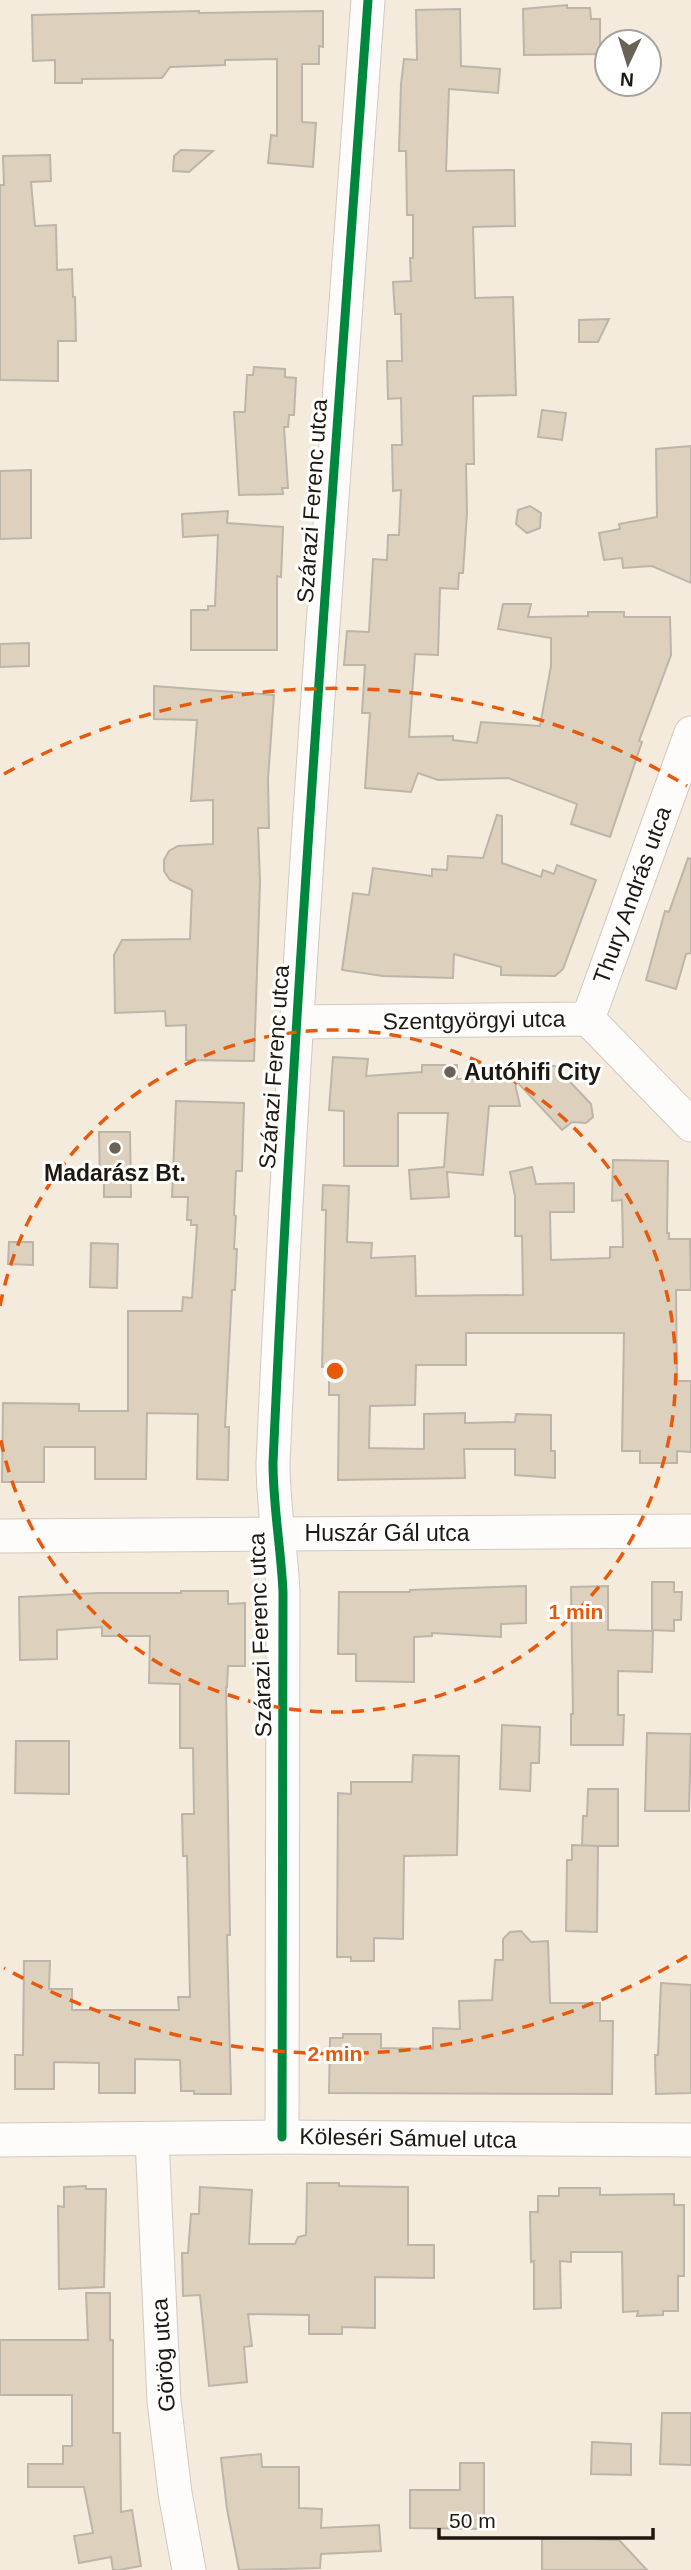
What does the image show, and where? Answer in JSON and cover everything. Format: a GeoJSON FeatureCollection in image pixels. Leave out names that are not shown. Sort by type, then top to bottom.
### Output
{"type":"FeatureCollection","features":[{"type":"Feature","properties":{"kind":"street","name":"Szárazi Ferenc utca"},"geometry":{"type":"LineString","coordinates":[[282,2137],[283,1592],[273,1504],[273,1463],[296,1022],[368,0]]}},
{"type":"Feature","properties":{"kind":"street","name":"Thury András utca"},"geometry":{"type":"LineString","coordinates":[[588,1018],[691,733]]}},
{"type":"Feature","properties":{"kind":"street","name":"Szentgyörgyi utca"},"geometry":{"type":"LineString","coordinates":[[296,1022],[588,1018],[691,1125]]}},
{"type":"Feature","properties":{"kind":"street","name":"Huszár Gál utca"},"geometry":{"type":"LineString","coordinates":[[0,1536],[691,1531]]}},
{"type":"Feature","properties":{"kind":"street","name":"Köleséri Sámuel utca"},"geometry":{"type":"LineString","coordinates":[[0,2140],[282,2137],[691,2140]]}},
{"type":"Feature","properties":{"kind":"street","name":"Görög utca"},"geometry":{"type":"LineString","coordinates":[[152,2139],[164,2401],[175,2493],[189,2570]]}},
{"type":"Feature","properties":{"kind":"building"},"geometry":{"type":"Polygon","coordinates":[[[567,5],[567,8],[590,8],[591,19],[600,19],[600,28],[593,28],[593,54],[524,55],[523,9],[567,5]]]}},
{"type":"Feature","properties":{"kind":"building"},"geometry":{"type":"Polygon","coordinates":[[[460,9],[461,66],[500,69],[498,93],[449,89],[446,171],[514,170],[515,226],[473,227],[475,298],[513,297],[516,395],[473,396],[474,464],[466,464],[467,513],[463,573],[459,573],[458,589],[440,588],[438,655],[415,654],[409,737],[453,736],[453,740],[477,743],[481,722],[540,726],[551,666],[551,638],[498,629],[503,604],[531,604],[528,617],[588,616],[588,612],[624,612],[624,617],[670,617],[671,655],[639,741],[642,742],[610,837],[571,824],[577,804],[508,778],[438,780],[418,773],[411,792],[365,788],[370,713],[362,713],[365,665],[344,665],[347,631],[369,632],[373,559],[387,560],[388,535],[399,535],[401,490],[393,491],[392,445],[402,445],[401,398],[388,399],[387,361],[402,361],[401,314],[395,314],[393,282],[411,281],[410,258],[413,258],[413,215],[407,215],[406,151],[399,151],[404,59],[417,60],[416,10],[460,9]]]}},
{"type":"Feature","properties":{"kind":"building"},"geometry":{"type":"Polygon","coordinates":[[[323,11],[323,47],[319,46],[319,64],[302,64],[302,122],[316,123],[313,167],[268,163],[271,135],[277,136],[277,59],[225,60],[225,65],[170,67],[162,78],[82,79],[82,83],[55,83],[55,60],[33,61],[32,15],[323,11]]]}},
{"type":"Feature","properties":{"kind":"building"},"geometry":{"type":"Polygon","coordinates":[[[181,150],[213,151],[189,172],[173,171],[174,156],[181,150]]]}},
{"type":"Feature","properties":{"kind":"building"},"geometry":{"type":"Polygon","coordinates":[[[50,155],[51,181],[31,182],[35,226],[56,225],[57,270],[72,269],[76,341],[58,341],[58,381],[0,380],[0,185],[4,185],[3,156],[50,155]]]}},
{"type":"Feature","properties":{"kind":"building"},"geometry":{"type":"Polygon","coordinates":[[[609,319],[598,342],[579,342],[579,320],[609,319]]]}},
{"type":"Feature","properties":{"kind":"building"},"geometry":{"type":"Polygon","coordinates":[[[254,367],[285,369],[285,377],[296,378],[294,415],[289,415],[288,427],[284,427],[288,488],[282,488],[283,494],[239,495],[234,412],[245,412],[247,375],[253,375],[254,367]]]}},
{"type":"Feature","properties":{"kind":"building"},"geometry":{"type":"Polygon","coordinates":[[[542,410],[566,413],[562,440],[538,437],[542,410]]]}},
{"type":"Feature","properties":{"kind":"building"},"geometry":{"type":"Polygon","coordinates":[[[691,446],[691,583],[652,566],[623,568],[622,558],[604,560],[599,533],[620,529],[619,524],[657,517],[656,449],[691,446]]]}},
{"type":"Feature","properties":{"kind":"building"},"geometry":{"type":"Polygon","coordinates":[[[31,470],[31,538],[0,539],[0,471],[31,470]]]}},
{"type":"Feature","properties":{"kind":"building"},"geometry":{"type":"Polygon","coordinates":[[[530,506],[541,513],[540,528],[527,533],[516,524],[518,510],[530,506]]]}},
{"type":"Feature","properties":{"kind":"building"},"geometry":{"type":"Polygon","coordinates":[[[228,511],[227,523],[283,527],[281,577],[277,576],[277,650],[191,650],[191,610],[208,610],[208,606],[215,606],[218,535],[183,537],[182,514],[228,511]]]}},
{"type":"Feature","properties":{"kind":"building"},"geometry":{"type":"Polygon","coordinates":[[[29,643],[29,666],[0,667],[0,644],[29,643]]]}},
{"type":"Feature","properties":{"kind":"building"},"geometry":{"type":"Polygon","coordinates":[[[154,686],[274,695],[268,779],[269,828],[258,828],[260,882],[254,1061],[186,1060],[186,1025],[166,1026],[165,1011],[115,1013],[114,955],[122,940],[190,939],[192,890],[170,880],[164,871],[164,860],[169,851],[178,846],[213,844],[213,800],[191,801],[197,720],[154,719],[154,686]]]}},
{"type":"Feature","properties":{"kind":"building"},"geometry":{"type":"Polygon","coordinates":[[[497,815],[502,816],[502,863],[541,877],[543,870],[554,874],[557,865],[596,880],[563,969],[555,976],[501,975],[501,967],[454,954],[453,978],[383,976],[342,970],[353,893],[369,895],[373,868],[432,876],[432,869],[447,870],[448,856],[483,858],[497,815]]]}},
{"type":"Feature","properties":{"kind":"building"},"geometry":{"type":"Polygon","coordinates":[[[688,858],[691,859],[691,953],[686,954],[676,989],[646,980],[665,911],[669,912],[688,858]]]}},
{"type":"Feature","properties":{"kind":"building"},"geometry":{"type":"Polygon","coordinates":[[[333,1057],[368,1059],[366,1076],[422,1072],[422,1065],[457,1065],[457,1079],[514,1079],[520,1106],[489,1106],[483,1175],[447,1172],[449,1197],[411,1199],[409,1170],[444,1167],[448,1113],[398,1113],[398,1166],[344,1166],[344,1111],[329,1110],[333,1057]]]}},
{"type":"Feature","properties":{"kind":"building"},"geometry":{"type":"Polygon","coordinates":[[[502,1066],[555,1066],[591,1104],[593,1117],[586,1123],[572,1122],[562,1130],[502,1066]]]}},
{"type":"Feature","properties":{"kind":"building"},"geometry":{"type":"Polygon","coordinates":[[[176,1101],[244,1103],[242,1171],[236,1171],[234,1249],[237,1249],[235,1290],[232,1290],[225,1427],[229,1427],[228,1480],[197,1479],[198,1414],[147,1413],[146,1479],[95,1479],[95,1447],[44,1447],[44,1482],[2,1482],[3,1403],[79,1404],[79,1411],[128,1411],[128,1311],[182,1311],[183,1297],[192,1298],[197,1225],[191,1225],[191,1220],[187,1220],[188,1197],[172,1197],[176,1101]]]}},
{"type":"Feature","properties":{"kind":"building","name":"Madarász Bt."},"geometry":{"type":"Polygon","coordinates":[[[99,1132],[130,1132],[131,1197],[104,1197],[104,1183],[100,1183],[99,1132]]]}},
{"type":"Feature","properties":{"kind":"building"},"geometry":{"type":"Polygon","coordinates":[[[613,1160],[668,1161],[667,1233],[669,1239],[690,1239],[691,1290],[676,1290],[677,1381],[691,1381],[691,1452],[677,1451],[677,1463],[640,1463],[640,1451],[622,1451],[624,1333],[466,1333],[466,1365],[416,1365],[415,1405],[370,1406],[369,1448],[424,1449],[424,1414],[465,1413],[465,1423],[515,1422],[516,1414],[551,1415],[551,1451],[555,1451],[555,1478],[515,1475],[515,1449],[464,1449],[465,1478],[338,1480],[339,1395],[329,1395],[329,1367],[322,1367],[326,1210],[322,1210],[323,1185],[349,1186],[347,1242],[372,1243],[371,1258],[415,1256],[416,1296],[523,1295],[522,1236],[515,1236],[515,1196],[510,1172],[532,1167],[536,1184],[574,1183],[574,1212],[550,1212],[551,1260],[610,1258],[610,1247],[623,1247],[622,1200],[612,1201],[613,1160]]]}},
{"type":"Feature","properties":{"kind":"building"},"geometry":{"type":"Polygon","coordinates":[[[9,1242],[33,1242],[33,1265],[8,1264],[9,1242]]]}},
{"type":"Feature","properties":{"kind":"building"},"geometry":{"type":"Polygon","coordinates":[[[91,1243],[118,1244],[117,1288],[90,1287],[91,1243]]]}},
{"type":"Feature","properties":{"kind":"building"},"geometry":{"type":"Polygon","coordinates":[[[652,1582],[674,1582],[674,1592],[682,1592],[681,1620],[674,1620],[674,1631],[652,1630],[652,1582]]]}},
{"type":"Feature","properties":{"kind":"building"},"geometry":{"type":"Polygon","coordinates":[[[526,1586],[526,1623],[501,1624],[501,1637],[432,1633],[432,1636],[414,1637],[414,1682],[356,1681],[356,1654],[338,1654],[339,1592],[410,1592],[526,1586]]]}},
{"type":"Feature","properties":{"kind":"building"},"geometry":{"type":"Polygon","coordinates":[[[608,1586],[608,1630],[653,1631],[652,1672],[618,1671],[618,1715],[624,1715],[623,1745],[571,1745],[571,1587],[608,1586]]]}},
{"type":"Feature","properties":{"kind":"building"},"geometry":{"type":"Polygon","coordinates":[[[228,1591],[228,1604],[245,1603],[245,1666],[228,1666],[226,1687],[231,2094],[194,2094],[194,2091],[181,2091],[180,2060],[135,2059],[135,2093],[99,2093],[99,2063],[54,2062],[54,2089],[15,2089],[15,2055],[23,2055],[24,1961],[50,1961],[49,1989],[72,1989],[72,2010],[179,2010],[178,1997],[190,1997],[187,1856],[183,1856],[182,1814],[194,1814],[193,1748],[180,1748],[180,1684],[149,1683],[150,1636],[102,1636],[102,1627],[57,1630],[57,1659],[20,1660],[19,1597],[228,1591]]]}},
{"type":"Feature","properties":{"kind":"building"},"geometry":{"type":"Polygon","coordinates":[[[502,1725],[540,1727],[539,1763],[531,1763],[530,1791],[500,1789],[502,1725]]]}},
{"type":"Feature","properties":{"kind":"building"},"geometry":{"type":"Polygon","coordinates":[[[647,1733],[691,1734],[689,1811],[645,1811],[647,1733]]]}},
{"type":"Feature","properties":{"kind":"building"},"geometry":{"type":"Polygon","coordinates":[[[16,1741],[69,1741],[69,1794],[15,1793],[16,1741]]]}},
{"type":"Feature","properties":{"kind":"building"},"geometry":{"type":"Polygon","coordinates":[[[413,1755],[459,1756],[457,1855],[404,1856],[403,1939],[374,1938],[374,1961],[351,1961],[351,1957],[337,1957],[338,1793],[351,1794],[351,1782],[412,1782],[413,1755]]]}},
{"type":"Feature","properties":{"kind":"building"},"geometry":{"type":"Polygon","coordinates":[[[588,1789],[618,1789],[618,1846],[582,1846],[583,1816],[587,1816],[588,1789]]]}},
{"type":"Feature","properties":{"kind":"building"},"geometry":{"type":"Polygon","coordinates":[[[572,1845],[598,1846],[597,1932],[566,1931],[567,1860],[572,1860],[572,1845]]]}},
{"type":"Feature","properties":{"kind":"building"},"geometry":{"type":"Polygon","coordinates":[[[521,1931],[531,1942],[548,1941],[550,2003],[600,2003],[600,2021],[613,2021],[612,2094],[329,2093],[330,2038],[343,2038],[343,2034],[381,2034],[381,2048],[433,2049],[433,2028],[460,2029],[459,2001],[492,2000],[495,1960],[503,1960],[503,1939],[510,1932],[521,1931]]]}},
{"type":"Feature","properties":{"kind":"building"},"geometry":{"type":"Polygon","coordinates":[[[661,1983],[691,1985],[691,2093],[656,2094],[655,2055],[658,2055],[661,1983]]]}},
{"type":"Feature","properties":{"kind":"building"},"geometry":{"type":"Polygon","coordinates":[[[307,2183],[408,2187],[408,2245],[434,2245],[434,2278],[375,2277],[375,2328],[342,2327],[342,2334],[309,2334],[309,2315],[248,2314],[252,2346],[244,2347],[247,2382],[209,2386],[200,2295],[183,2296],[182,2253],[188,2253],[191,2214],[199,2214],[200,2187],[252,2190],[249,2244],[295,2244],[298,2237],[306,2235],[307,2183]]]}},
{"type":"Feature","properties":{"kind":"building"},"geometry":{"type":"Polygon","coordinates":[[[86,2186],[86,2189],[106,2189],[104,2287],[59,2289],[58,2206],[64,2207],[64,2187],[86,2186]]]}},
{"type":"Feature","properties":{"kind":"building"},"geometry":{"type":"Polygon","coordinates":[[[559,2188],[600,2188],[600,2195],[674,2194],[674,2205],[684,2205],[684,2276],[678,2276],[678,2311],[663,2311],[663,2315],[637,2316],[638,2311],[623,2312],[622,2252],[571,2252],[571,2262],[560,2261],[561,2308],[534,2309],[530,2212],[538,2212],[538,2196],[559,2196],[559,2188]]]}},
{"type":"Feature","properties":{"kind":"building"},"geometry":{"type":"Polygon","coordinates":[[[86,2293],[110,2293],[113,2433],[120,2433],[121,2512],[132,2510],[141,2566],[119,2570],[113,2570],[111,2557],[79,2563],[74,2536],[93,2533],[84,2487],[28,2487],[28,2464],[63,2464],[63,2446],[72,2446],[72,2395],[0,2395],[0,2340],[88,2340],[86,2293]]]}},
{"type":"Feature","properties":{"kind":"building"},"geometry":{"type":"Polygon","coordinates":[[[662,2413],[691,2413],[691,2465],[660,2464],[662,2413]]]}},
{"type":"Feature","properties":{"kind":"building"},"geometry":{"type":"Polygon","coordinates":[[[592,2442],[631,2444],[631,2475],[591,2474],[592,2442]]]}},
{"type":"Feature","properties":{"kind":"building"},"geometry":{"type":"Polygon","coordinates":[[[261,2454],[262,2467],[299,2467],[299,2508],[322,2509],[321,2528],[379,2525],[381,2551],[321,2554],[320,2568],[239,2570],[227,2509],[221,2458],[261,2454]]]}},
{"type":"Feature","properties":{"kind":"building"},"geometry":{"type":"Polygon","coordinates":[[[460,2463],[484,2463],[484,2529],[410,2528],[410,2490],[460,2490],[460,2463]]]}},
{"type":"Feature","properties":{"kind":"building"},"geometry":{"type":"Polygon","coordinates":[[[542,2539],[619,2540],[647,2570],[542,2570],[542,2539]]]}},
{"type":"Feature","properties":{"kind":"cycle path"},"geometry":{"type":"LineString","coordinates":[[282,2137],[283,1592],[273,1463],[303,914],[368,0]]}},
{"type":"Feature","properties":{"kind":"place","name":"Autóhifi City"},"geometry":{"type":"Point","coordinates":[450,1072]}},
{"type":"Feature","properties":{"kind":"place","name":"Madarász Bt."},"geometry":{"type":"Point","coordinates":[115,1148]}}]}
